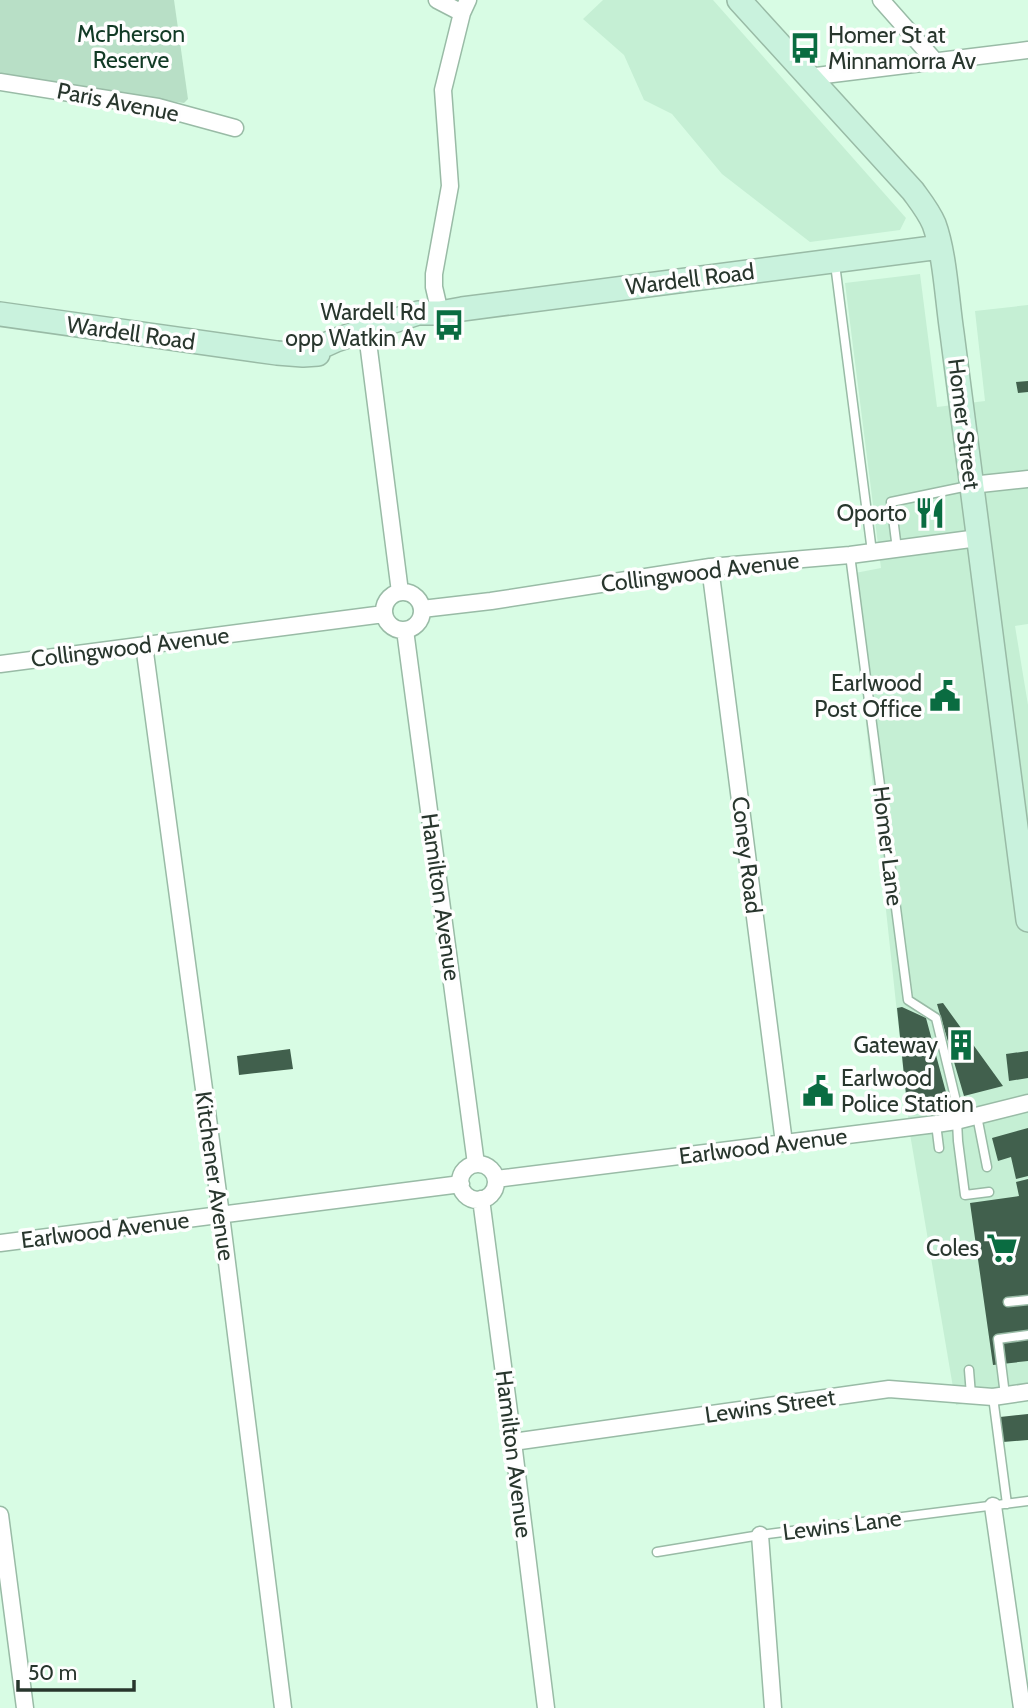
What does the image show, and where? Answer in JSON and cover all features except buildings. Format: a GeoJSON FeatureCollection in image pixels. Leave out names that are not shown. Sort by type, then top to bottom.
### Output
{"type":"FeatureCollection","features":[{"type":"Feature","properties":{"kind":"street"},"geometry":{"type":"LineString","coordinates":[[437,0],[465,7],[443,90],[450,186],[434,274],[433,287],[440,313]]}},
{"type":"Feature","properties":{"kind":"street","name":"Homer Street"},"geometry":{"type":"LineString","coordinates":[[739,0],[913,191],[933,222],[940,247],[978,538],[1022,822],[1028,920]]}},
{"type":"Feature","properties":{"kind":"street"},"geometry":{"type":"LineString","coordinates":[[881,0],[935,61]]}},
{"type":"Feature","properties":{"kind":"street"},"geometry":{"type":"LineString","coordinates":[[808,77],[1028,50]]}},
{"type":"Feature","properties":{"kind":"street","name":"Paris Avenue"},"geometry":{"type":"LineString","coordinates":[[0,82],[158,107],[235,128]]}},
{"type":"Feature","properties":{"kind":"street","name":"Wardell Road"},"geometry":{"type":"LineString","coordinates":[[303,355],[337,340],[418,313],[440,313],[940,247]]}},
{"type":"Feature","properties":{"kind":"street","name":"Wardell Road"},"geometry":{"type":"LineString","coordinates":[[0,314],[303,355],[340,351],[423,322],[440,313]]}},
{"type":"Feature","properties":{"kind":"street"},"geometry":{"type":"LineString","coordinates":[[368,342],[400,593]]}},
{"type":"Feature","properties":{"kind":"street"},"geometry":{"type":"LineString","coordinates":[[971,485],[1028,479]]}},
{"type":"Feature","properties":{"kind":"street","name":"Collingwood Avenue"},"geometry":{"type":"LineString","coordinates":[[422,609],[710,567],[850,555],[978,538]]}},
{"type":"Feature","properties":{"kind":"street","name":"Coney Road"},"geometry":{"type":"LineString","coordinates":[[710,567],[784,1143]]}},
{"type":"Feature","properties":{"kind":"street"},"geometry":{"type":"LineString","coordinates":[[400,593],[412,594],[422,609],[420,621],[411,629],[400,630],[389,624],[384,614],[384,608],[390,598],[400,593]]}},
{"type":"Feature","properties":{"kind":"street","name":"Collingwood Avenue"},"geometry":{"type":"LineString","coordinates":[[0,664],[384,614]]}},
{"type":"Feature","properties":{"kind":"street","name":"Hamilton Avenue"},"geometry":{"type":"LineString","coordinates":[[405,630],[476,1164]]}},
{"type":"Feature","properties":{"kind":"street","name":"Kitchener Avenue"},"geometry":{"type":"LineString","coordinates":[[144,645],[221,1215],[283,1708]]}},
{"type":"Feature","properties":{"kind":"street","name":"Earlwood Avenue"},"geometry":{"type":"LineString","coordinates":[[496,1179],[936,1124],[1028,1103]]}},
{"type":"Feature","properties":{"kind":"street"},"geometry":{"type":"LineString","coordinates":[[476,1164],[486,1166],[496,1179],[494,1190],[486,1198],[475,1199],[465,1194],[461,1184],[463,1173],[476,1164]]}},
{"type":"Feature","properties":{"kind":"street","name":"Earlwood Avenue"},"geometry":{"type":"LineString","coordinates":[[0,1243],[461,1184]]}},
{"type":"Feature","properties":{"kind":"street","name":"Hamilton Avenue"},"geometry":{"type":"LineString","coordinates":[[481,1199],[546,1708]]}},
{"type":"Feature","properties":{"kind":"street","name":"Lewins Street"},"geometry":{"type":"LineString","coordinates":[[513,1442],[890,1390],[999,1396],[1028,1392]]}},
{"type":"Feature","properties":{"kind":"street"},"geometry":{"type":"LineString","coordinates":[[1000,1505],[1022,1708]]}},
{"type":"Feature","properties":{"kind":"street"},"geometry":{"type":"LineString","coordinates":[[0,1515],[24,1708]]}},
{"type":"Feature","properties":{"kind":"street"},"geometry":{"type":"LineString","coordinates":[[760,1535],[774,1708]]}},
{"type":"Feature","properties":{"kind":"lane"},"geometry":{"type":"LineString","coordinates":[[835,261],[872,552]]}},
{"type":"Feature","properties":{"kind":"lane"},"geometry":{"type":"LineString","coordinates":[[897,549],[891,502],[971,485]]}},
{"type":"Feature","properties":{"kind":"lane","name":"Homer Lane"},"geometry":{"type":"LineString","coordinates":[[850,555],[908,1000],[936,1018],[956,1101],[965,1195],[989,1192]]}},
{"type":"Feature","properties":{"kind":"lane"},"geometry":{"type":"LineString","coordinates":[[977,1116],[987,1167]]}},
{"type":"Feature","properties":{"kind":"lane"},"geometry":{"type":"LineString","coordinates":[[936,1124],[939,1149]]}},
{"type":"Feature","properties":{"kind":"lane"},"geometry":{"type":"LineString","coordinates":[[1008,1303],[1028,1300]]}},
{"type":"Feature","properties":{"kind":"lane"},"geometry":{"type":"LineString","coordinates":[[1000,1505],[998,1339],[1028,1335]]}},
{"type":"Feature","properties":{"kind":"lane"},"geometry":{"type":"LineString","coordinates":[[969,1370],[971,1395]]}},
{"type":"Feature","properties":{"kind":"lane","name":"Lewins Lane"},"geometry":{"type":"LineString","coordinates":[[657,1552],[760,1535],[1028,1501]]}},
{"type":"Feature","properties":{"kind":"shaded area"},"geometry":{"type":"Polygon","coordinates":[[[603,0],[713,0],[906,218],[900,230],[810,242],[722,174],[672,114],[644,100],[624,55],[583,19],[603,0]]]}},
{"type":"Feature","properties":{"kind":"shaded area"},"geometry":{"type":"Polygon","coordinates":[[[920,274],[937,407],[985,401],[975,311],[1028,305],[1028,624],[1015,626],[1028,705],[1028,1394],[956,1405],[910,1134],[850,574],[881,568],[845,283],[920,274]]]}},
{"type":"Feature","properties":{"kind":"green space","name":"McPherson Reserve"},"geometry":{"type":"Polygon","coordinates":[[[0,0],[174,0],[188,99],[184,103],[0,77],[0,0]]]}},
{"type":"Feature","properties":{"kind":"place","name":"Homer St at Minnamorra Av"},"geometry":{"type":"Point","coordinates":[805,48]}},
{"type":"Feature","properties":{"kind":"place","name":"Wardell Rd opp Watkin Av"},"geometry":{"type":"Point","coordinates":[449,325]}},
{"type":"Feature","properties":{"kind":"place","name":"Oporto"},"geometry":{"type":"Point","coordinates":[930,513]}},
{"type":"Feature","properties":{"kind":"place","name":"Earlwood Post Office"},"geometry":{"type":"Point","coordinates":[945,696]}},
{"type":"Feature","properties":{"kind":"place","name":"Gateway"},"geometry":{"type":"Point","coordinates":[961,1045]}},
{"type":"Feature","properties":{"kind":"place","name":"Earlwood Police Station"},"geometry":{"type":"Point","coordinates":[818,1091]}},
{"type":"Feature","properties":{"kind":"place","name":"Coles"},"geometry":{"type":"Point","coordinates":[1002,1248]}}]}
